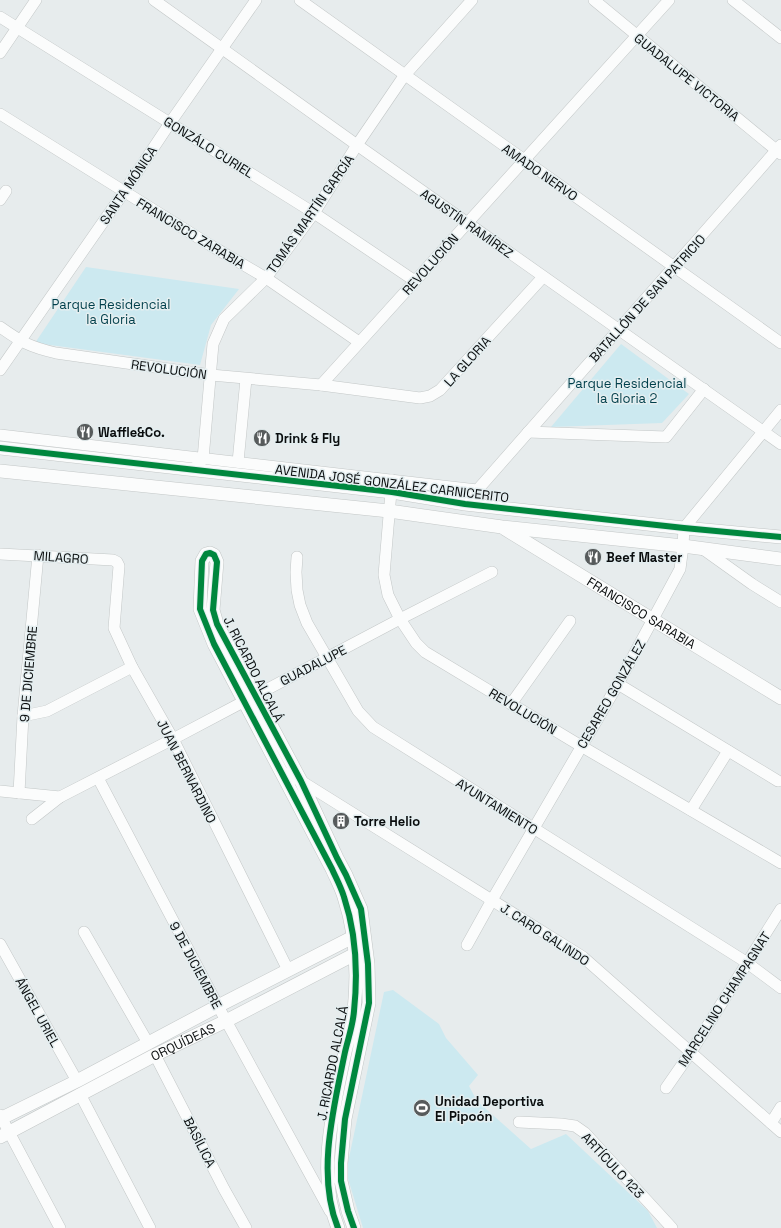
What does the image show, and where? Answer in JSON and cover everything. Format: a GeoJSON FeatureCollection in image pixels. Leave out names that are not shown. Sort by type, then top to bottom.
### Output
{"type":"FeatureCollection","features":[{"type":"Feature","properties":{"kind":"street"},"geometry":{"type":"LineString","coordinates":[[0,53],[36,0]]}},
{"type":"Feature","properties":{"kind":"street","name":"AGUSTÍN RAMÍREZ"},"geometry":{"type":"LineString","coordinates":[[154,0],[781,444]]}},
{"type":"Feature","properties":{"kind":"street","name":"SANTA MÓNICA"},"geometry":{"type":"LineString","coordinates":[[0,370],[124,192],[170,122],[256,0]]}},
{"type":"Feature","properties":{"kind":"street","name":"AMADO NERVO"},"geometry":{"type":"LineString","coordinates":[[300,0],[404,76],[781,343]]}},
{"type":"Feature","properties":{"kind":"street","name":"TOMÁS MARTÍN GARCÍA"},"geometry":{"type":"LineString","coordinates":[[203,459],[213,344],[224,319],[266,278],[314,213],[357,145],[404,76],[472,0]]}},
{"type":"Feature","properties":{"kind":"street","name":"GUADALUPE VICTORIA"},"geometry":{"type":"LineString","coordinates":[[594,0],[780,150]]}},
{"type":"Feature","properties":{"kind":"street","name":"REVOLUCIÓN"},"geometry":{"type":"LineString","coordinates":[[0,327],[19,341],[34,348],[56,353],[210,375],[321,385],[669,0]]}},
{"type":"Feature","properties":{"kind":"street"},"geometry":{"type":"LineString","coordinates":[[733,0],[781,38]]}},
{"type":"Feature","properties":{"kind":"street","name":"GONZÁLO CURIEL"},"geometry":{"type":"LineString","coordinates":[[0,17],[314,213],[415,281]]}},
{"type":"Feature","properties":{"kind":"street","name":"FRANCISCO ZARABIA"},"geometry":{"type":"LineString","coordinates":[[0,114],[124,192],[266,278],[359,342]]}},
{"type":"Feature","properties":{"kind":"street","name":"BATALLÓN DE SAN PATRICIO"},"geometry":{"type":"LineString","coordinates":[[465,504],[619,329],[780,150]]}},
{"type":"Feature","properties":{"kind":"street","name":"LA GLORIA"},"geometry":{"type":"LineString","coordinates":[[321,385],[420,398],[430,396],[440,390],[543,276]]}},
{"type":"Feature","properties":{"kind":"street"},"geometry":{"type":"LineString","coordinates":[[238,462],[246,379]]}},
{"type":"Feature","properties":{"kind":"street"},"geometry":{"type":"LineString","coordinates":[[528,432],[666,437],[704,389]]}},
{"type":"Feature","properties":{"kind":"street"},"geometry":{"type":"LineString","coordinates":[[684,528],[781,410]]}},
{"type":"Feature","properties":{"kind":"street"},"geometry":{"type":"LineString","coordinates":[[0,435],[238,462],[392,486],[477,490]]}},
{"type":"Feature","properties":{"kind":"street","name":"AVENIDA JOSÉ GONZÁLEZ CARNICERITO"},"geometry":{"type":"LineString","coordinates":[[0,448],[193,470],[392,486],[465,504],[781,537]]}},
{"type":"Feature","properties":{"kind":"street"},"geometry":{"type":"LineString","coordinates":[[193,470],[203,459]]}},
{"type":"Feature","properties":{"kind":"street"},"geometry":{"type":"LineString","coordinates":[[0,471],[389,510],[502,527],[683,546],[781,559]]}},
{"type":"Feature","properties":{"kind":"street","name":"REVOLUCIÓN"},"geometry":{"type":"LineString","coordinates":[[392,486],[384,575],[388,595],[400,619],[416,643],[426,652],[511,704],[781,863]]}},
{"type":"Feature","properties":{"kind":"street","name":"FRANCISCO SARABIA"},"geometry":{"type":"LineString","coordinates":[[502,527],[781,698]]}},
{"type":"Feature","properties":{"kind":"street","name":"CESAREO GONZÁLEZ"},"geometry":{"type":"LineString","coordinates":[[467,945],[654,619],[680,569],[684,528]]}},
{"type":"Feature","properties":{"kind":"street"},"geometry":{"type":"LineString","coordinates":[[703,549],[752,584],[781,602]]}},
{"type":"Feature","properties":{"kind":"street","name":"J. RICARDO ALCALÁ"},"geometry":{"type":"LineString","coordinates":[[354,1228],[344,1192],[341,1163],[345,1119],[369,1003],[359,936],[361,909],[301,781],[250,698],[214,644],[200,609],[202,561],[206,554],[210,553],[214,555],[216,562],[213,610],[217,624],[250,698],[282,772],[338,883],[359,936]]}},
{"type":"Feature","properties":{"kind":"street","name":"MILAGRO"},"geometry":{"type":"LineString","coordinates":[[0,554],[113,560],[117,562],[119,566]]}},
{"type":"Feature","properties":{"kind":"street","name":"9 DE DICIEMBRE"},"geometry":{"type":"LineString","coordinates":[[19,793],[23,716],[38,555]]}},
{"type":"Feature","properties":{"kind":"street","name":"AYUNTAMIENTO"},"geometry":{"type":"LineString","coordinates":[[297,557],[297,590],[307,623],[358,711],[373,727],[746,962],[781,988]]}},
{"type":"Feature","properties":{"kind":"street","name":"JUAN BERNARDINO"},"geometry":{"type":"LineString","coordinates":[[119,566],[114,628],[132,667],[173,740],[288,970]]}},
{"type":"Feature","properties":{"kind":"street","name":"GUADALUPE"},"geometry":{"type":"LineString","coordinates":[[32,819],[60,796],[173,740],[400,619],[492,572]]}},
{"type":"Feature","properties":{"kind":"street"},"geometry":{"type":"LineString","coordinates":[[511,704],[570,621]]}},
{"type":"Feature","properties":{"kind":"street"},"geometry":{"type":"LineString","coordinates":[[23,716],[46,711],[132,667]]}},
{"type":"Feature","properties":{"kind":"street"},"geometry":{"type":"LineString","coordinates":[[618,684],[778,781]]}},
{"type":"Feature","properties":{"kind":"street"},"geometry":{"type":"LineString","coordinates":[[691,810],[728,750]]}},
{"type":"Feature","properties":{"kind":"street","name":"J. CARO GALINDO"},"geometry":{"type":"LineString","coordinates":[[282,772],[301,781],[583,957],[781,1132]]}},
{"type":"Feature","properties":{"kind":"street","name":"9 DE DICIEMBRE"},"geometry":{"type":"LineString","coordinates":[[98,778],[226,1021],[332,1213]]}},
{"type":"Feature","properties":{"kind":"street"},"geometry":{"type":"LineString","coordinates":[[0,791],[60,796]]}},
{"type":"Feature","properties":{"kind":"street","name":"MARCELINO CHAMPAGNAT"},"geometry":{"type":"LineString","coordinates":[[666,1088],[691,1052],[746,962],[781,909]]}},
{"type":"Feature","properties":{"kind":"street"},"geometry":{"type":"LineString","coordinates":[[84,932],[148,1043]]}},
{"type":"Feature","properties":{"kind":"street","name":"ORQUÍDEAS"},"geometry":{"type":"LineString","coordinates":[[1,1117],[77,1081],[288,970],[359,936]]}},
{"type":"Feature","properties":{"kind":"street","name":"ÁNGEL URIEL"},"geometry":{"type":"LineString","coordinates":[[0,944],[77,1081]]}},
{"type":"Feature","properties":{"kind":"street","name":"J. RICARDO ALCALÁ"},"geometry":{"type":"LineString","coordinates":[[338,1228],[332,1213],[328,1179],[329,1142],[333,1110],[354,1013],[356,984],[361,952]]}},
{"type":"Feature","properties":{"kind":"street","name":"ORQUÍDEAS"},"geometry":{"type":"LineString","coordinates":[[5,1134],[155,1055],[226,1021],[361,952]]}},
{"type":"Feature","properties":{"kind":"street","name":"BASÍLICA"},"geometry":{"type":"LineString","coordinates":[[155,1055],[224,1189],[246,1228]]}},
{"type":"Feature","properties":{"kind":"street"},"geometry":{"type":"LineString","coordinates":[[80,1094],[150,1228]]}},
{"type":"Feature","properties":{"kind":"street"},"geometry":{"type":"LineString","coordinates":[[771,1123],[781,1107]]}},
{"type":"Feature","properties":{"kind":"street"},"geometry":{"type":"LineString","coordinates":[[1,1117],[5,1134],[60,1228]]}},
{"type":"Feature","properties":{"kind":"street","name":"ARTÍCULO 123"},"geometry":{"type":"LineString","coordinates":[[519,1122],[575,1126],[585,1133],[672,1228]]}},
{"type":"Feature","properties":{"kind":"green space","name":"Parque Residencial la Gloria"},"geometry":{"type":"Polygon","coordinates":[[[86,267],[239,289],[211,325],[200,365],[35,343],[86,267]]]}},
{"type":"Feature","properties":{"kind":"green space","name":"Parque Residencial la Gloria 2"},"geometry":{"type":"Polygon","coordinates":[[[621,344],[689,394],[662,423],[551,427],[621,344]]]}},
{"type":"Feature","properties":{"kind":"green space","name":"Unidad Deportiva El Pipoón"},"geometry":{"type":"Polygon","coordinates":[[[393,990],[439,1024],[446,1038],[478,1075],[469,1086],[477,1101],[531,1149],[566,1134],[648,1211],[657,1228],[363,1228],[346,1172],[384,992],[393,990]]]}},
{"type":"Feature","properties":{"kind":"cycle path"},"geometry":{"type":"LineString","coordinates":[[0,448],[392,492],[465,504],[781,537]]}},
{"type":"Feature","properties":{"kind":"cycle path"},"geometry":{"type":"LineString","coordinates":[[338,1228],[328,1186],[328,1163],[332,1117],[354,1011],[356,968],[351,925],[343,893],[332,869],[214,644],[200,609],[202,561],[206,554],[210,553],[214,555],[217,562],[213,610],[217,624],[301,781],[361,909],[368,964],[369,1003],[345,1119],[341,1163],[341,1181],[348,1211],[354,1228]]}},
{"type":"Feature","properties":{"kind":"place","name":"Waffle&Co."},"geometry":{"type":"Point","coordinates":[85,432]}},
{"type":"Feature","properties":{"kind":"place","name":"Drink & Fly"},"geometry":{"type":"Point","coordinates":[262,438]}},
{"type":"Feature","properties":{"kind":"place","name":"Beef Master"},"geometry":{"type":"Point","coordinates":[593,557]}},
{"type":"Feature","properties":{"kind":"place","name":"Torre Helio"},"geometry":{"type":"Point","coordinates":[341,821]}},
{"type":"Feature","properties":{"kind":"place","name":"Unidad Deportiva El Pipoón"},"geometry":{"type":"Point","coordinates":[422,1108]}}]}
